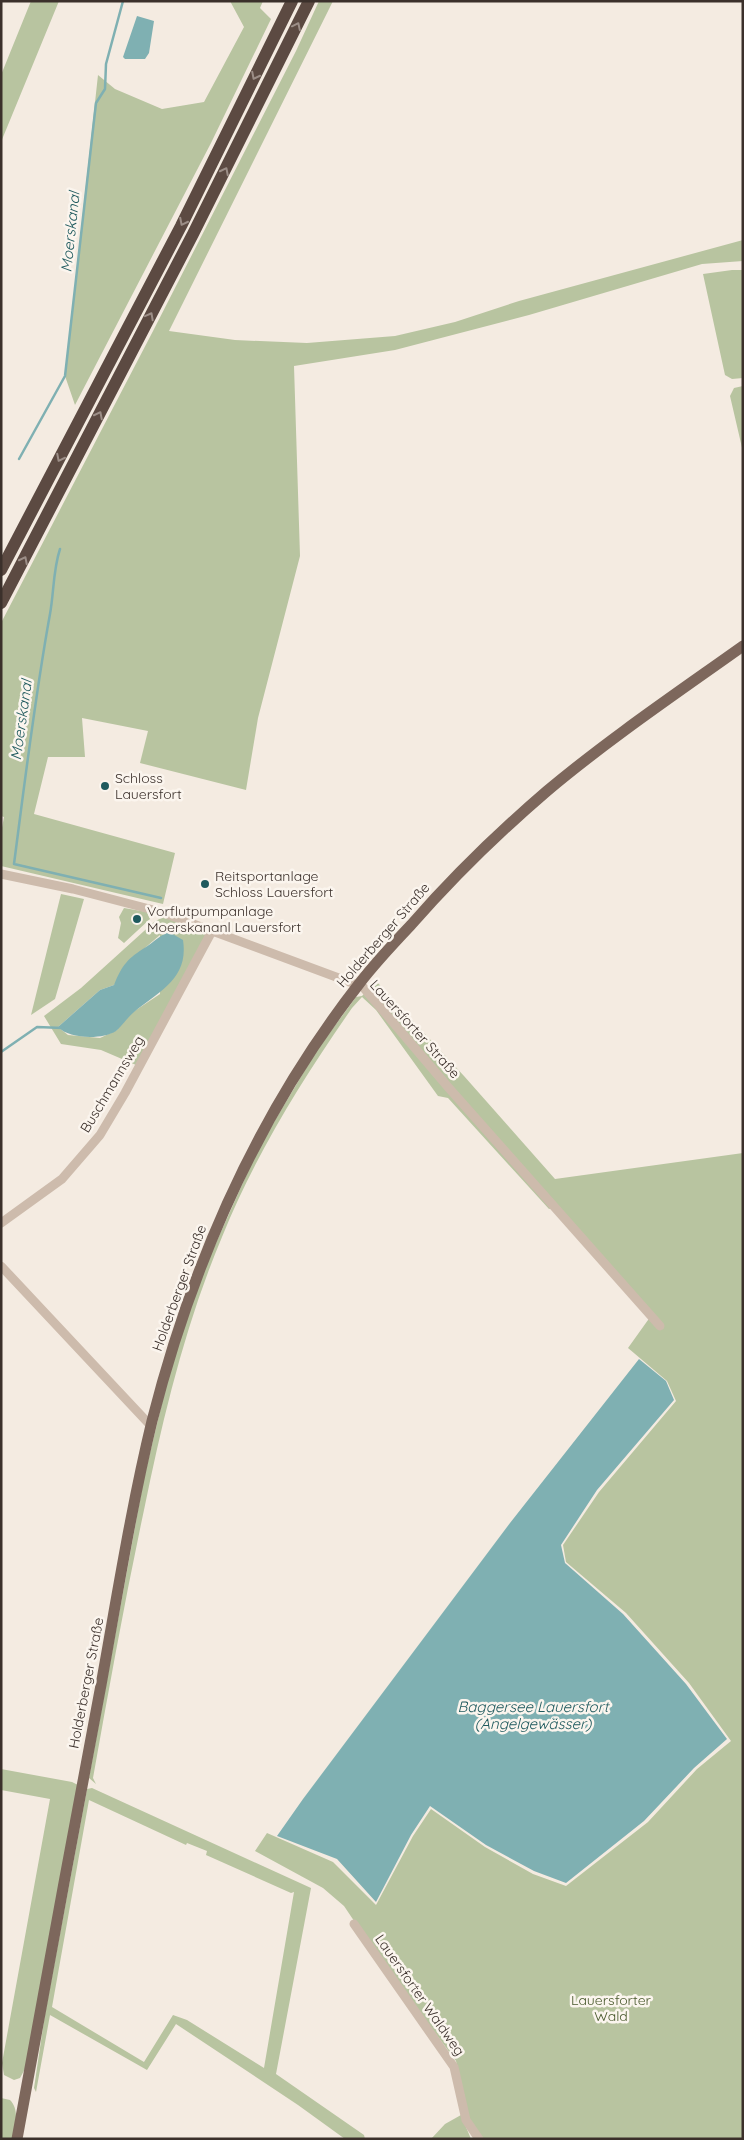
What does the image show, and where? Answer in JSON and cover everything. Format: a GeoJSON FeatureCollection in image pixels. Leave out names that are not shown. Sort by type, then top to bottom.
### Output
{"type":"FeatureCollection","features":[{"type":"Feature","properties":{"kind":"highway"},"geometry":{"type":"LineString","coordinates":[[1,570],[181,226],[292,1]]}},
{"type":"Feature","properties":{"kind":"highway"},"geometry":{"type":"LineString","coordinates":[[1,603],[189,242],[309,1]]}},
{"type":"Feature","properties":{"kind":"main road","name":"Holderberger Straße"},"geometry":{"type":"LineString","coordinates":[[17,2139],[151,1426],[163,1381],[194,1285],[228,1201],[279,1102],[317,1042],[358,986],[456,874],[536,802],[637,722],[743,646]]}},
{"type":"Feature","properties":{"kind":"street","name":"Lauersforter Straße"},"geometry":{"type":"LineString","coordinates":[[1,874],[74,889],[161,912],[358,986],[366,991],[448,1087],[660,1326]]}},
{"type":"Feature","properties":{"kind":"street","name":"Buschmannsweg"},"geometry":{"type":"LineString","coordinates":[[1,1223],[62,1179],[100,1136],[212,931]]}},
{"type":"Feature","properties":{"kind":"street"},"geometry":{"type":"LineString","coordinates":[[1,1266],[151,1426]]}},
{"type":"Feature","properties":{"kind":"street","name":"Lauersforter Waldweg"},"geometry":{"type":"LineString","coordinates":[[354,1924],[454,2067],[466,2120],[478,2139]]}},
{"type":"Feature","properties":{"kind":"green space"},"geometry":{"type":"Polygon","coordinates":[[[31,1],[59,1],[1,142],[1,75],[31,1]]]}},
{"type":"Feature","properties":{"kind":"green space"},"geometry":{"type":"Polygon","coordinates":[[[230,1],[263,1],[260,8],[271,19],[211,143],[75,405],[65,376],[98,75],[115,89],[162,109],[204,102],[244,27],[230,1]]]}},
{"type":"Feature","properties":{"kind":"green space"},"geometry":{"type":"Polygon","coordinates":[[[319,1],[333,1],[169,331],[235,340],[307,343],[395,336],[455,322],[519,301],[743,240],[743,261],[702,264],[529,315],[395,350],[294,366],[300,556],[258,718],[246,790],[140,763],[148,731],[82,718],[85,757],[48,757],[34,814],[175,853],[163,904],[1,866],[1,833],[4,817],[1,816],[1,623],[152,333],[296,51],[319,1]]]}},
{"type":"Feature","properties":{"kind":"green space"},"geometry":{"type":"Polygon","coordinates":[[[743,270],[743,378],[732,379],[725,375],[703,274],[743,270]]]}},
{"type":"Feature","properties":{"kind":"green space"},"geometry":{"type":"Polygon","coordinates":[[[743,386],[743,452],[730,396],[734,388],[743,386]]]}},
{"type":"Feature","properties":{"kind":"green space"},"geometry":{"type":"Polygon","coordinates":[[[61,894],[84,899],[55,999],[31,1015],[61,894]]]}},
{"type":"Feature","properties":{"kind":"green space"},"geometry":{"type":"Polygon","coordinates":[[[124,908],[147,912],[150,919],[124,943],[118,938],[121,923],[119,917],[124,908]]]}},
{"type":"Feature","properties":{"kind":"green space"},"geometry":{"type":"Polygon","coordinates":[[[163,917],[203,931],[206,935],[136,1065],[101,1050],[61,1044],[44,1016],[81,988],[154,922],[163,917]],[[160,935],[146,947],[114,985],[100,990],[58,1027],[68,1035],[100,1038],[117,1030],[120,1024],[133,1012],[160,994],[160,935]]]}},
{"type":"Feature","properties":{"kind":"green space","name":"Lauersforter Wald"},"geometry":{"type":"Polygon","coordinates":[[[376,981],[464,1076],[555,1179],[743,1153],[743,2139],[483,2139],[469,2121],[456,2061],[379,1958],[344,1906],[323,1888],[255,1851],[267,1833],[333,1862],[376,1905],[413,1836],[431,1809],[485,1847],[533,1874],[566,1886],[648,1822],[697,1769],[731,1741],[689,1683],[626,1613],[566,1562],[563,1545],[599,1492],[676,1401],[667,1381],[628,1348],[653,1313],[558,1206],[549,1209],[448,1098],[438,1096],[376,1010],[362,997],[352,1008],[315,1063],[264,1147],[222,1237],[197,1304],[176,1372],[151,1475],[99,1744],[93,1778],[96,1784],[89,1778],[144,1478],[168,1378],[198,1283],[259,1147],[317,1050],[356,997],[362,996],[376,981]]]}},
{"type":"Feature","properties":{"kind":"green space"},"geometry":{"type":"Polygon","coordinates":[[[1,1769],[72,1782],[78,1785],[26,2067],[20,2078],[14,2080],[4,2075],[2,2063],[50,1799],[1,1790],[1,1769]]]}},
{"type":"Feature","properties":{"kind":"green space"},"geometry":{"type":"Polygon","coordinates":[[[92,1788],[311,1888],[276,2074],[364,2135],[365,2139],[345,2139],[298,2105],[176,2024],[147,2070],[50,2015],[36,2092],[34,2088],[45,2014],[87,1789],[92,1788]],[[89,1800],[52,2007],[144,2062],[173,2015],[187,2020],[264,2068],[294,1892],[291,1893],[206,1855],[207,1851],[187,1843],[186,1845],[89,1800]]]}},
{"type":"Feature","properties":{"kind":"green space"},"geometry":{"type":"Polygon","coordinates":[[[1,2098],[10,2100],[15,2108],[16,2118],[13,2139],[2,2139],[1,2098]]]}},
{"type":"Feature","properties":{"kind":"green space"},"geometry":{"type":"Polygon","coordinates":[[[461,2115],[471,2139],[431,2139],[445,2124],[461,2115]]]}},
{"type":"Feature","properties":{"kind":"water"},"geometry":{"type":"Polygon","coordinates":[[[137,16],[154,21],[149,53],[145,59],[125,59],[123,57],[137,16]]]}},
{"type":"Feature","properties":{"kind":"water"},"geometry":{"type":"Polygon","coordinates":[[[169,932],[183,940],[184,953],[177,974],[170,983],[132,1014],[116,1031],[103,1036],[86,1037],[70,1034],[58,1027],[100,990],[114,985],[123,967],[135,955],[169,932]]]}},
{"type":"Feature","properties":{"kind":"water","name":"Baggersee Lauersfort (Angelgewässer)"},"geometry":{"type":"Polygon","coordinates":[[[639,1359],[666,1381],[674,1400],[597,1490],[561,1545],[565,1563],[623,1614],[686,1684],[727,1739],[694,1768],[644,1821],[566,1883],[534,1871],[486,1845],[430,1806],[411,1835],[376,1902],[337,1859],[277,1836],[510,1523],[639,1359]]]}},
{"type":"Feature","properties":{"kind":"waterway","name":"Moerskanal"},"geometry":{"type":"LineString","coordinates":[[19,459],[65,376],[96,103],[105,89],[106,64],[123,1]]}},
{"type":"Feature","properties":{"kind":"waterway","name":"Moerskanal"},"geometry":{"type":"LineString","coordinates":[[60,549],[35,707],[14,864],[161,898]]}},
{"type":"Feature","properties":{"kind":"waterway","name":"Moerskanal"},"geometry":{"type":"LineString","coordinates":[[1,1052],[37,1027],[63,1028]]}},
{"type":"Feature","properties":{"kind":"place","name":"Schloss Lauersfort"},"geometry":{"type":"Point","coordinates":[105,786]}},
{"type":"Feature","properties":{"kind":"place","name":"Reitsportanlage Schloss Lauersfort"},"geometry":{"type":"Point","coordinates":[205,884]}},
{"type":"Feature","properties":{"kind":"place","name":"Vorflutpumpanlage Moerskananl Lauersfort"},"geometry":{"type":"Point","coordinates":[137,919]}}]}
